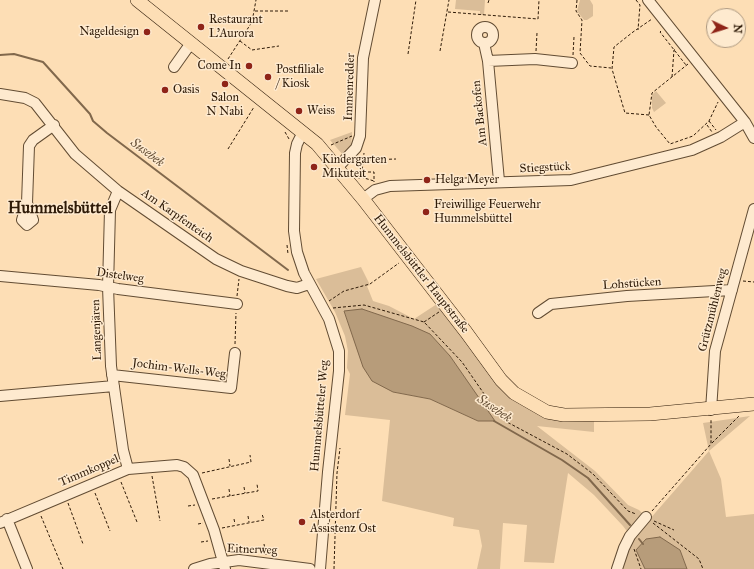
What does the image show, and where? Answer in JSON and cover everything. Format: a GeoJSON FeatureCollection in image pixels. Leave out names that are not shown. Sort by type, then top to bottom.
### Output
{"type":"FeatureCollection","features":[{"type":"Feature","properties":{"kind":"main road","name":"Hummelsbüttler Hauptstraße"},"geometry":{"type":"LineString","coordinates":[[137,0],[303,132],[321,149],[408,256],[501,380],[514,393],[547,412],[580,416],[650,414],[711,410],[754,404]]}},
{"type":"Feature","properties":{"kind":"street","name":"Immenredder"},"geometry":{"type":"LineString","coordinates":[[337,168],[356,148],[361,134],[363,58],[375,0]]}},
{"type":"Feature","properties":{"kind":"street"},"geometry":{"type":"LineString","coordinates":[[648,0],[659,14],[682,37],[754,137]]}},
{"type":"Feature","properties":{"kind":"street"},"geometry":{"type":"LineString","coordinates":[[174,67],[191,43]]}},
{"type":"Feature","properties":{"kind":"street","name":"Am Backofen"},"geometry":{"type":"LineString","coordinates":[[484,43],[488,61],[499,182]]}},
{"type":"Feature","properties":{"kind":"street"},"geometry":{"type":"LineString","coordinates":[[488,61],[535,59],[572,63]]}},
{"type":"Feature","properties":{"kind":"street","name":"Am Karpfenteich"},"geometry":{"type":"LineString","coordinates":[[0,94],[25,98],[35,103],[54,125],[75,154],[118,191],[216,259],[241,271],[286,286],[297,288],[309,284]]}},
{"type":"Feature","properties":{"kind":"street","name":"Stiegstück"},"geometry":{"type":"LineString","coordinates":[[363,199],[375,190],[390,186],[499,182],[522,183],[571,180],[692,150],[721,137],[744,122]]}},
{"type":"Feature","properties":{"kind":"street"},"geometry":{"type":"LineString","coordinates":[[27,203],[29,146],[33,140],[54,125]]}},
{"type":"Feature","properties":{"kind":"street","name":"Hummelsbütteler Weg"},"geometry":{"type":"LineString","coordinates":[[303,132],[296,144],[295,152],[294,231],[299,260],[309,284],[326,307],[337,342],[339,360],[320,569]]}},
{"type":"Feature","properties":{"kind":"street","name":"Langenjären"},"geometry":{"type":"LineString","coordinates":[[118,191],[110,210],[108,287],[112,375],[123,450],[128,469]]}},
{"type":"Feature","properties":{"kind":"street","name":"Grützmühlenweg"},"geometry":{"type":"LineString","coordinates":[[711,410],[715,351],[733,285],[749,242],[754,210]]}},
{"type":"Feature","properties":{"kind":"street","name":"Distelweg"},"geometry":{"type":"LineString","coordinates":[[0,276],[108,287],[237,304]]}},
{"type":"Feature","properties":{"kind":"street","name":"Lohstücken"},"geometry":{"type":"LineString","coordinates":[[538,313],[551,304],[733,285]]}},
{"type":"Feature","properties":{"kind":"street","name":"Jochim-Wells-Weg"},"geometry":{"type":"LineString","coordinates":[[112,375],[231,388],[235,353]]}},
{"type":"Feature","properties":{"kind":"street"},"geometry":{"type":"LineString","coordinates":[[0,396],[114,386]]}},
{"type":"Feature","properties":{"kind":"street","name":"Timmkoppel"},"geometry":{"type":"LineString","coordinates":[[3,521],[128,469],[177,465],[184,467],[193,475]]}},
{"type":"Feature","properties":{"kind":"street"},"geometry":{"type":"LineString","coordinates":[[193,475],[214,530],[224,565]]}},
{"type":"Feature","properties":{"kind":"street"},"geometry":{"type":"LineString","coordinates":[[617,569],[624,548],[642,516]]}},
{"type":"Feature","properties":{"kind":"street"},"geometry":{"type":"LineString","coordinates":[[3,521],[27,569]]}},
{"type":"Feature","properties":{"kind":"street","name":"Eitnerweg"},"geometry":{"type":"LineString","coordinates":[[194,569],[224,565],[239,560],[310,569]]}},
{"type":"Feature","properties":{"kind":"path"},"geometry":{"type":"LineString","coordinates":[[222,68],[252,22],[256,0]]}},
{"type":"Feature","properties":{"kind":"path"},"geometry":{"type":"LineString","coordinates":[[408,54],[416,0]]}},
{"type":"Feature","properties":{"kind":"path"},"geometry":{"type":"LineString","coordinates":[[440,51],[442,31],[448,12],[449,0]]}},
{"type":"Feature","properties":{"kind":"path"},"geometry":{"type":"LineString","coordinates":[[448,12],[538,19],[539,0]]}},
{"type":"Feature","properties":{"kind":"path"},"geometry":{"type":"LineString","coordinates":[[577,0],[576,11],[582,20],[580,54],[590,66],[612,68]]}},
{"type":"Feature","properties":{"kind":"path"},"geometry":{"type":"LineString","coordinates":[[636,0],[640,5],[638,30]]}},
{"type":"Feature","properties":{"kind":"path"},"geometry":{"type":"LineString","coordinates":[[254,11],[288,11]]}},
{"type":"Feature","properties":{"kind":"path"},"geometry":{"type":"LineString","coordinates":[[649,115],[625,113],[612,68],[614,47],[659,14]]}},
{"type":"Feature","properties":{"kind":"path"},"geometry":{"type":"LineString","coordinates":[[660,32],[686,66],[652,93],[649,115],[670,144],[693,136],[709,121],[718,101],[724,96]]}},
{"type":"Feature","properties":{"kind":"path"},"geometry":{"type":"LineString","coordinates":[[535,59],[537,33]]}},
{"type":"Feature","properties":{"kind":"path"},"geometry":{"type":"LineString","coordinates":[[572,63],[574,37]]}},
{"type":"Feature","properties":{"kind":"path"},"geometry":{"type":"LineString","coordinates":[[240,40],[252,50],[279,46]]}},
{"type":"Feature","properties":{"kind":"path"},"geometry":{"type":"LineString","coordinates":[[672,77],[674,50]]}},
{"type":"Feature","properties":{"kind":"path"},"geometry":{"type":"LineString","coordinates":[[228,149],[260,98]]}},
{"type":"Feature","properties":{"kind":"path"},"geometry":{"type":"LineString","coordinates":[[709,121],[721,137]]}},
{"type":"Feature","properties":{"kind":"path"},"geometry":{"type":"LineString","coordinates":[[321,149],[361,134],[364,140],[362,172],[359,179]]}},
{"type":"Feature","properties":{"kind":"path"},"geometry":{"type":"LineString","coordinates":[[363,160],[396,159]]}},
{"type":"Feature","properties":{"kind":"path"},"geometry":{"type":"LineString","coordinates":[[362,172],[374,172],[375,190]]}},
{"type":"Feature","properties":{"kind":"path"},"geometry":{"type":"LineString","coordinates":[[326,307],[344,292],[370,284],[408,256]]}},
{"type":"Feature","properties":{"kind":"path"},"geometry":{"type":"LineString","coordinates":[[733,285],[754,282]]}},
{"type":"Feature","properties":{"kind":"path"},"geometry":{"type":"LineString","coordinates":[[235,353],[238,284]]}},
{"type":"Feature","properties":{"kind":"path"},"geometry":{"type":"LineString","coordinates":[[326,307],[364,305],[424,322],[462,362],[498,414],[507,422],[567,454],[593,474],[628,511],[674,530]]}},
{"type":"Feature","properties":{"kind":"path"},"geometry":{"type":"LineString","coordinates":[[424,322],[446,307]]}},
{"type":"Feature","properties":{"kind":"path"},"geometry":{"type":"LineString","coordinates":[[711,410],[712,444]]}},
{"type":"Feature","properties":{"kind":"path"},"geometry":{"type":"LineString","coordinates":[[642,516],[739,416]]}},
{"type":"Feature","properties":{"kind":"path"},"geometry":{"type":"LineString","coordinates":[[193,475],[251,462],[250,455]]}},
{"type":"Feature","properties":{"kind":"path"},"geometry":{"type":"LineString","coordinates":[[229,459],[230,467]]}},
{"type":"Feature","properties":{"kind":"path"},"geometry":{"type":"LineString","coordinates":[[151,468],[160,521]]}},
{"type":"Feature","properties":{"kind":"path"},"geometry":{"type":"LineString","coordinates":[[117,473],[137,522]]}},
{"type":"Feature","properties":{"kind":"path"},"geometry":{"type":"LineString","coordinates":[[91,484],[110,531]]}},
{"type":"Feature","properties":{"kind":"path"},"geometry":{"type":"LineString","coordinates":[[203,501],[258,491],[257,484]]}},
{"type":"Feature","properties":{"kind":"path"},"geometry":{"type":"LineString","coordinates":[[244,487],[245,493]]}},
{"type":"Feature","properties":{"kind":"path"},"geometry":{"type":"LineString","coordinates":[[229,489],[230,496]]}},
{"type":"Feature","properties":{"kind":"path"},"geometry":{"type":"LineString","coordinates":[[65,496],[84,544]]}},
{"type":"Feature","properties":{"kind":"path"},"geometry":{"type":"LineString","coordinates":[[38,506],[63,569]]}},
{"type":"Feature","properties":{"kind":"path"},"geometry":{"type":"LineString","coordinates":[[214,530],[264,520],[262,514]]}},
{"type":"Feature","properties":{"kind":"path"},"geometry":{"type":"LineString","coordinates":[[248,516],[249,523]]}},
{"type":"Feature","properties":{"kind":"path"},"geometry":{"type":"LineString","coordinates":[[234,519],[235,526]]}},
{"type":"Feature","properties":{"kind":"path"},"geometry":{"type":"LineString","coordinates":[[660,528],[699,559],[703,569]]}},
{"type":"Feature","properties":{"kind":"path"},"geometry":{"type":"LineString","coordinates":[[630,536],[641,569]]}},
{"type":"Feature","properties":{"kind":"path"},"geometry":{"type":"LineString","coordinates":[[264,544],[268,563]]}},
{"type":"Feature","properties":{"kind":"shaded area"},"geometry":{"type":"Polygon","coordinates":[[[456,0],[485,0],[484,15],[480,15],[480,11],[455,9],[456,0]]]}},
{"type":"Feature","properties":{"kind":"shaded area"},"geometry":{"type":"Polygon","coordinates":[[[580,0],[590,0],[593,5],[593,16],[587,20],[584,20],[577,11],[580,0]]]}},
{"type":"Feature","properties":{"kind":"shaded area"},"geometry":{"type":"Polygon","coordinates":[[[656,91],[666,103],[654,112],[652,108],[652,95],[656,91]]]}},
{"type":"Feature","properties":{"kind":"shaded area"},"geometry":{"type":"Polygon","coordinates":[[[352,132],[351,146],[343,155],[330,140],[352,132]]]}},
{"type":"Feature","properties":{"kind":"shaded area"},"geometry":{"type":"Polygon","coordinates":[[[361,267],[370,285],[367,286],[373,301],[389,306],[414,319],[440,302],[487,363],[546,413],[594,415],[594,432],[537,426],[595,471],[628,505],[639,510],[649,520],[709,451],[721,479],[726,517],[754,514],[754,569],[687,569],[680,550],[646,539],[636,550],[645,569],[622,569],[632,538],[623,526],[594,495],[568,473],[554,563],[524,562],[527,525],[503,523],[500,569],[477,569],[482,546],[479,530],[453,526],[454,518],[382,501],[390,420],[345,415],[350,374],[347,368],[348,351],[345,336],[335,312],[316,279],[361,267]],[[344,311],[354,336],[393,392],[430,399],[478,421],[494,421],[450,356],[430,334],[344,311]]]}},
{"type":"Feature","properties":{"kind":"shaded area"},"geometry":{"type":"Polygon","coordinates":[[[362,309],[412,326],[430,334],[450,356],[495,421],[478,421],[430,399],[393,392],[372,381],[363,367],[344,311],[362,309]]]}},
{"type":"Feature","properties":{"kind":"shaded area"},"geometry":{"type":"Polygon","coordinates":[[[750,416],[709,451],[703,423],[750,416]]]}},
{"type":"Feature","properties":{"kind":"shaded area"},"geometry":{"type":"Polygon","coordinates":[[[660,537],[680,550],[687,569],[645,569],[636,550],[646,539],[660,537]]]}},
{"type":"Feature","properties":{"kind":"waterway","name":"Susebek"},"geometry":{"type":"LineString","coordinates":[[0,55],[14,54],[43,62],[90,114],[93,121],[107,133],[288,270]]}},
{"type":"Feature","properties":{"kind":"waterway","name":"Susebek"},"geometry":{"type":"LineString","coordinates":[[494,421],[562,460],[588,478],[630,525]]}},
{"type":"Feature","properties":{"kind":"waterway","name":"Susebek"},"geometry":{"type":"LineString","coordinates":[[639,539],[643,544]]}},
{"type":"Feature","properties":{"kind":"place","name":"Restaurant L'Aurora"},"geometry":{"type":"Point","coordinates":[201,27]}},
{"type":"Feature","properties":{"kind":"place","name":"Nageldesign"},"geometry":{"type":"Point","coordinates":[147,32]}},
{"type":"Feature","properties":{"kind":"place","name":"Come In"},"geometry":{"type":"Point","coordinates":[249,66]}},
{"type":"Feature","properties":{"kind":"place","name":"Postfiliale / Kiosk"},"geometry":{"type":"Point","coordinates":[268,77]}},
{"type":"Feature","properties":{"kind":"place","name":"Salon N Nabi"},"geometry":{"type":"Point","coordinates":[225,84]}},
{"type":"Feature","properties":{"kind":"place","name":"Oasis"},"geometry":{"type":"Point","coordinates":[165,90]}},
{"type":"Feature","properties":{"kind":"place","name":"Weiss"},"geometry":{"type":"Point","coordinates":[299,111]}},
{"type":"Feature","properties":{"kind":"place","name":"Kindergarten Mikuteit"},"geometry":{"type":"Point","coordinates":[314,167]}},
{"type":"Feature","properties":{"kind":"place","name":"Helga Meyer"},"geometry":{"type":"Point","coordinates":[427,180]}},
{"type":"Feature","properties":{"kind":"place","name":"Freiwillige Feuerwehr Hummelsbüttel"},"geometry":{"type":"Point","coordinates":[426,212]}},
{"type":"Feature","properties":{"kind":"place","name":"Alsterdorf Assistenz Ost"},"geometry":{"type":"Point","coordinates":[302,522]}},
{"type":"Feature","properties":{"kind":"district","name":"Hummelsbüttel"},"geometry":{"type":"Point","coordinates":[60,209]}}]}
